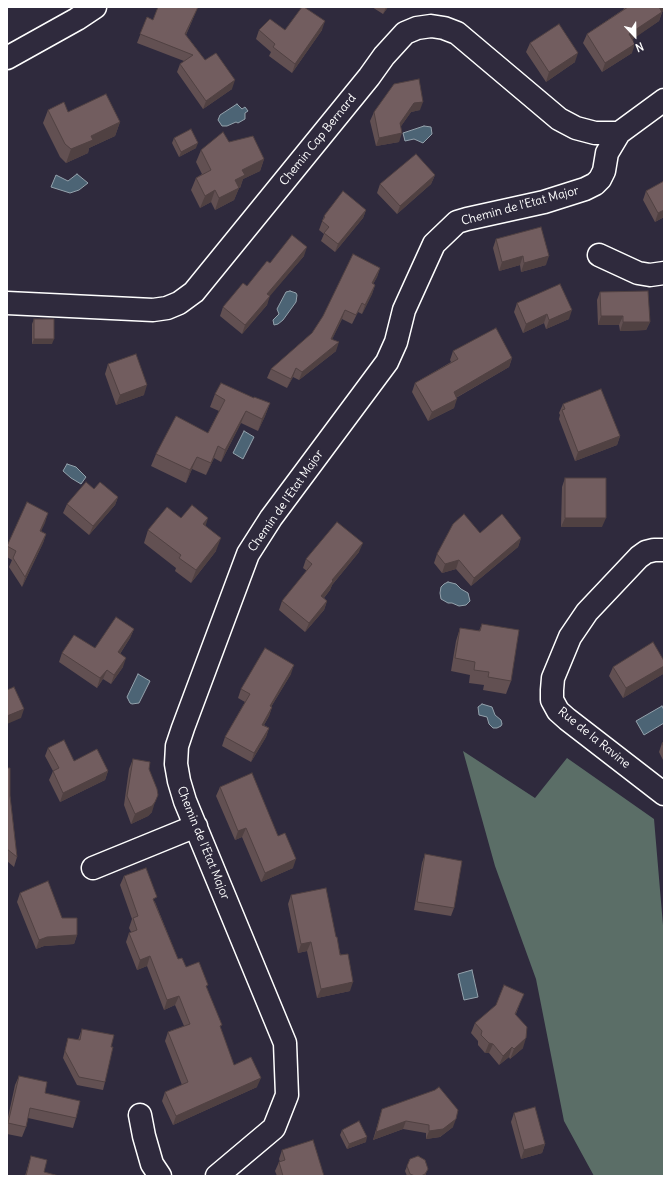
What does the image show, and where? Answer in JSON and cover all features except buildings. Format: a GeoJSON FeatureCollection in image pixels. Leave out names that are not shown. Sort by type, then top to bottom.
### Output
{"type":"FeatureCollection","features":[{"type":"Feature","properties":{"kind":"street"},"geometry":{"type":"LineString","coordinates":[[7,58],[77,20],[95,7]]}},
{"type":"Feature","properties":{"kind":"street","name":"Chemin Cap Bernard"},"geometry":{"type":"LineString","coordinates":[[7,303],[153,310],[179,304],[194,292],[384,56],[405,33],[417,28],[431,26],[444,28],[457,33],[559,119],[576,128],[595,133],[619,133]]}},
{"type":"Feature","properties":{"kind":"street","name":"Chemin de l'Etat Major"},"geometry":{"type":"LineString","coordinates":[[218,1176],[274,1128],[287,1095],[284,1043],[196,826],[179,781],[176,764],[177,746],[183,728],[248,554],[271,518],[387,362],[396,342],[404,310],[434,244],[457,222],[544,202],[585,189],[595,184],[600,179],[604,171],[607,153],[619,133],[664,100]]}},
{"type":"Feature","properties":{"kind":"street"},"geometry":{"type":"LineString","coordinates":[[599,255],[638,273],[650,275],[664,273]]}},
{"type":"Feature","properties":{"kind":"street","name":"Rue de la Ravine"},"geometry":{"type":"LineString","coordinates":[[664,550],[646,552],[639,557],[587,612],[570,637],[553,678],[552,690],[552,700],[558,711],[664,794]]}},
{"type":"Feature","properties":{"kind":"street"},"geometry":{"type":"LineString","coordinates":[[94,868],[196,826]]}},
{"type":"Feature","properties":{"kind":"street"},"geometry":{"type":"LineString","coordinates":[[140,1115],[152,1164],[160,1176]]}},
{"type":"Feature","properties":{"kind":"green space"},"geometry":{"type":"Polygon","coordinates":[[[463,751],[535,798],[567,758],[654,819],[664,937],[664,1176],[594,1176],[564,1121],[536,979],[495,866],[463,751]]]}},
{"type":"Feature","properties":{"kind":"water"},"geometry":{"type":"Polygon","coordinates":[[[237,104],[242,109],[245,107],[248,111],[245,113],[245,119],[238,123],[236,122],[227,126],[222,126],[218,120],[220,115],[237,104]]]}},
{"type":"Feature","properties":{"kind":"water"},"geometry":{"type":"Polygon","coordinates":[[[424,126],[431,127],[432,134],[423,143],[414,139],[405,141],[403,133],[424,126]]]}},
{"type":"Feature","properties":{"kind":"water"},"geometry":{"type":"Polygon","coordinates":[[[77,174],[88,183],[79,190],[70,193],[51,187],[56,175],[68,181],[77,174]]]}},
{"type":"Feature","properties":{"kind":"water"},"geometry":{"type":"Polygon","coordinates":[[[290,291],[296,293],[296,302],[283,320],[274,325],[273,320],[279,314],[277,309],[286,292],[290,291]]]}},
{"type":"Feature","properties":{"kind":"water"},"geometry":{"type":"Polygon","coordinates":[[[244,431],[254,437],[243,459],[233,453],[244,431]]]}},
{"type":"Feature","properties":{"kind":"water"},"geometry":{"type":"Polygon","coordinates":[[[67,464],[76,467],[86,477],[81,484],[63,471],[67,464]]]}},
{"type":"Feature","properties":{"kind":"water"},"geometry":{"type":"Polygon","coordinates":[[[448,582],[456,584],[468,593],[470,601],[466,605],[459,606],[441,599],[441,587],[448,582]]]}},
{"type":"Feature","properties":{"kind":"water"},"geometry":{"type":"Polygon","coordinates":[[[138,674],[150,681],[139,703],[132,704],[127,697],[138,674]]]}},
{"type":"Feature","properties":{"kind":"water"},"geometry":{"type":"Polygon","coordinates":[[[482,704],[492,707],[495,715],[501,720],[501,726],[493,728],[489,724],[487,717],[479,715],[478,707],[482,704]]]}},
{"type":"Feature","properties":{"kind":"water"},"geometry":{"type":"Polygon","coordinates":[[[662,706],[664,710],[664,723],[644,735],[636,721],[662,706]]]}},
{"type":"Feature","properties":{"kind":"water"},"geometry":{"type":"Polygon","coordinates":[[[472,970],[478,997],[464,1000],[458,974],[472,970]]]}}]}
